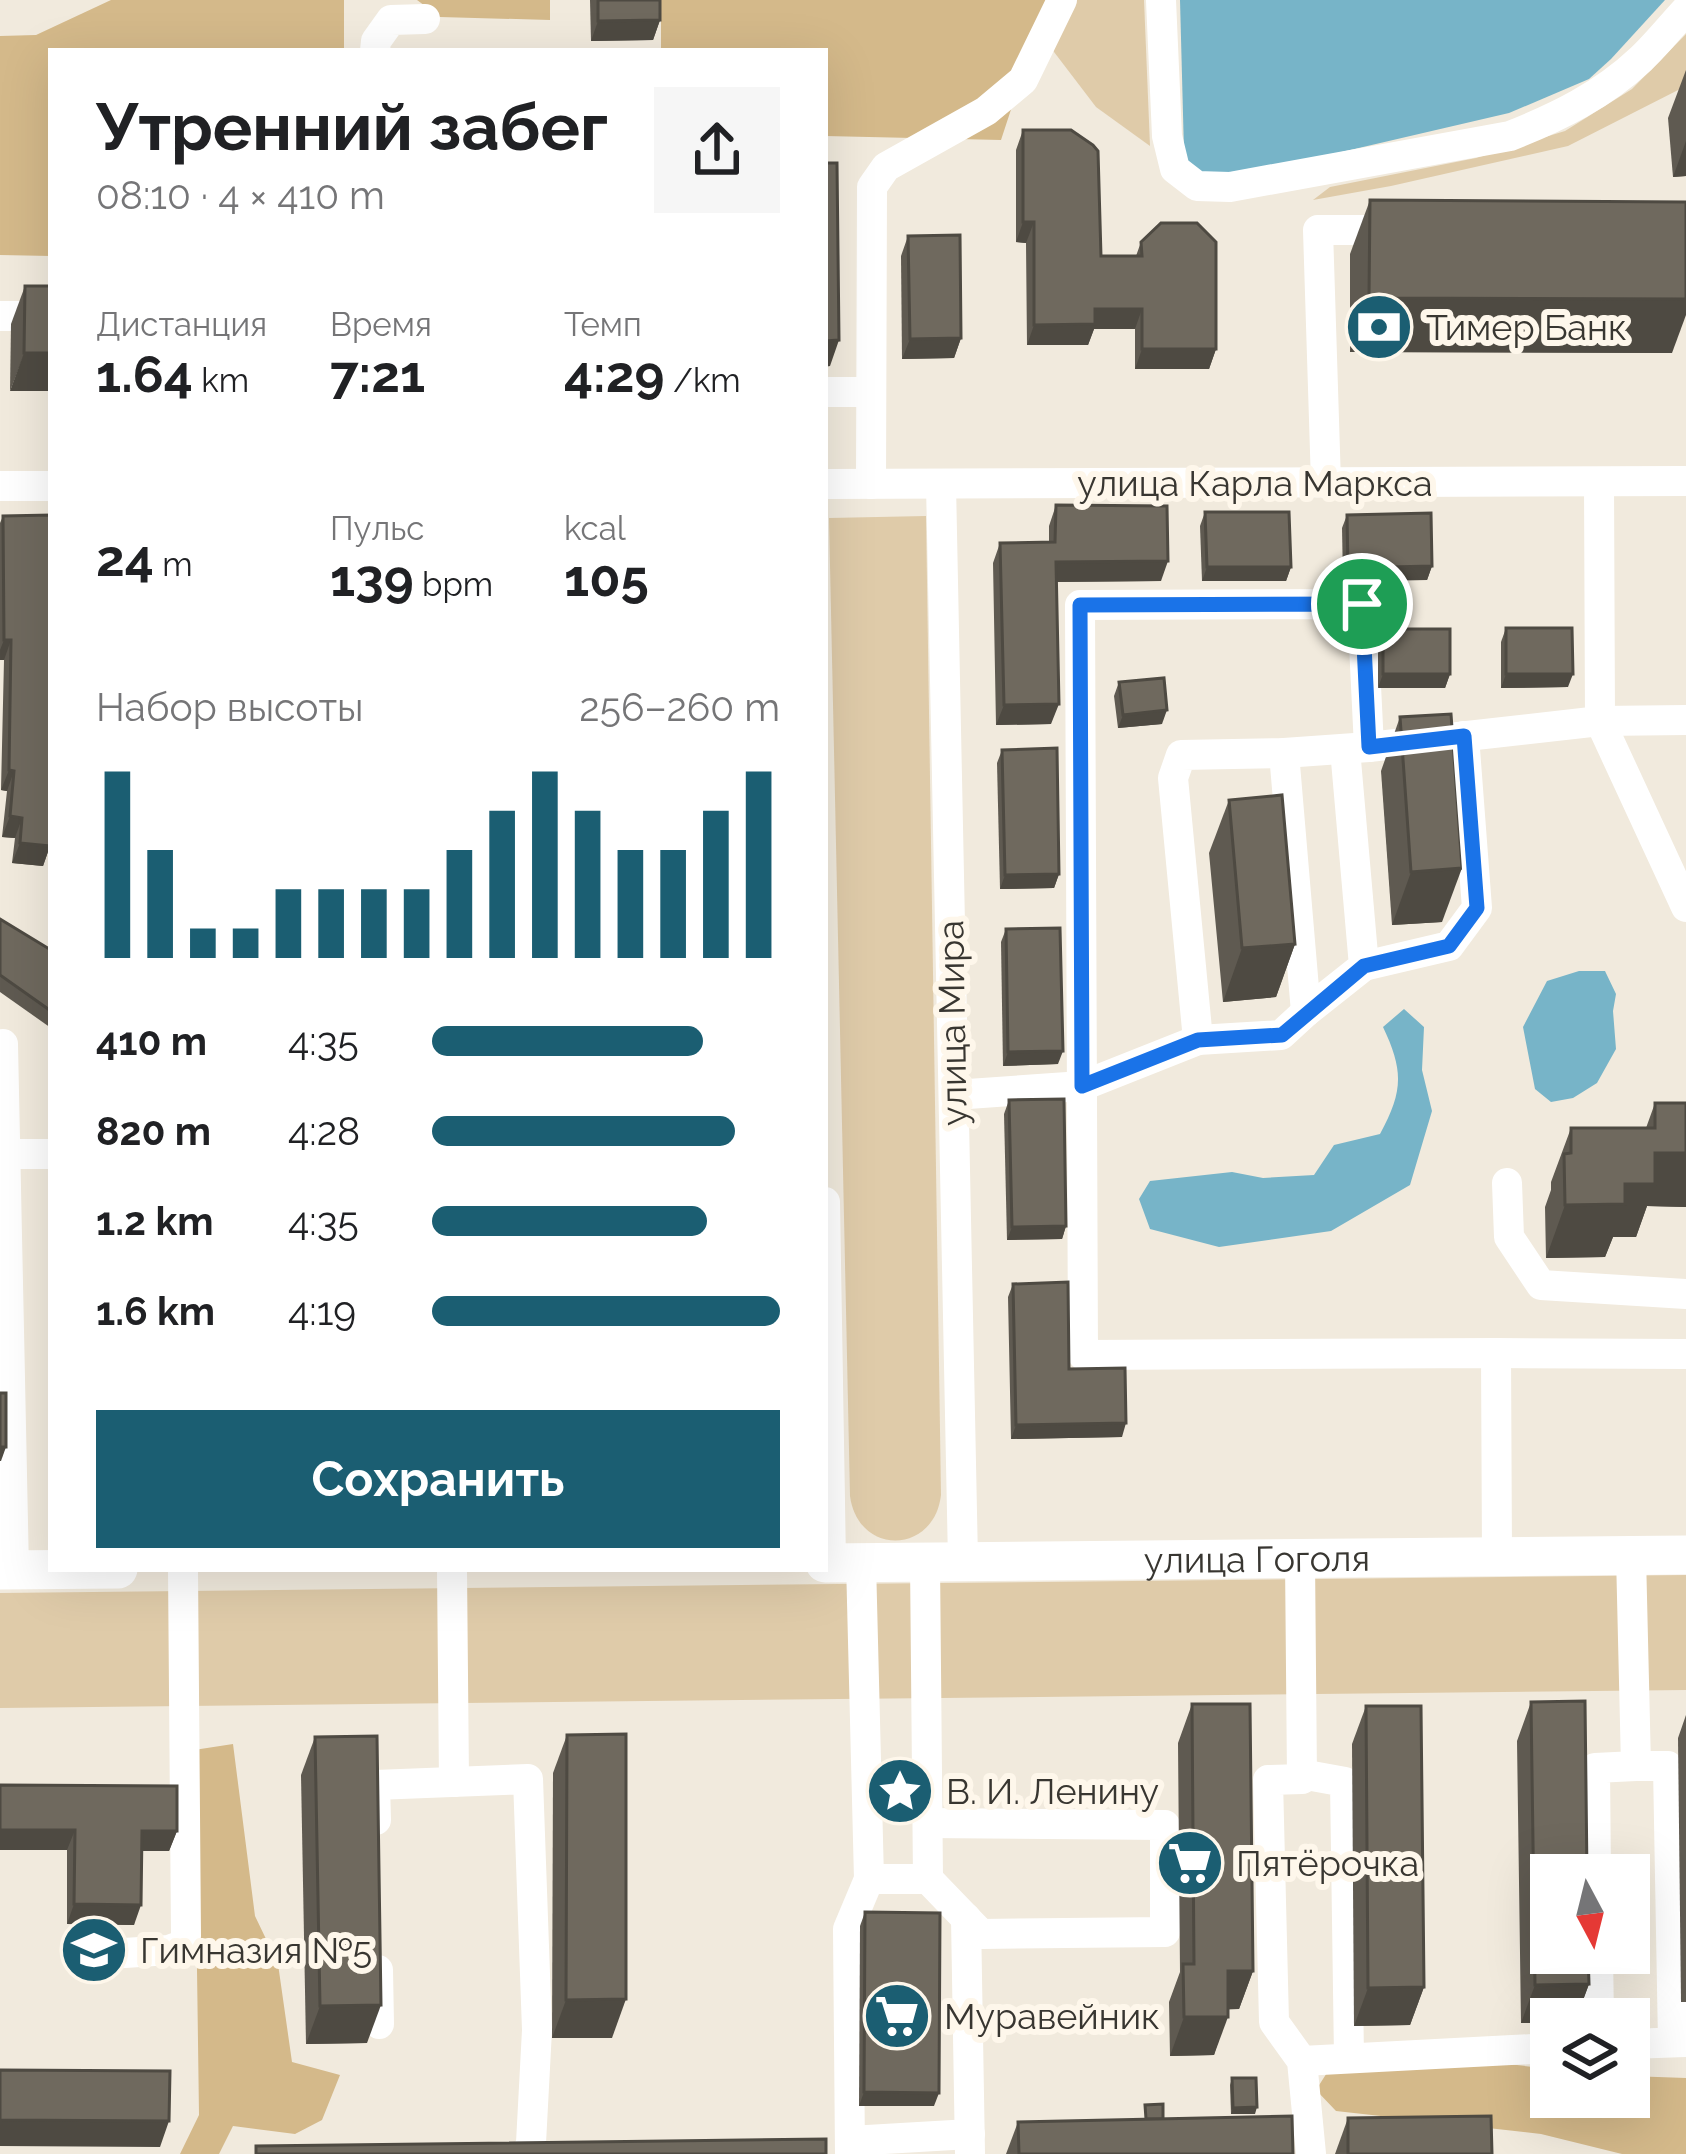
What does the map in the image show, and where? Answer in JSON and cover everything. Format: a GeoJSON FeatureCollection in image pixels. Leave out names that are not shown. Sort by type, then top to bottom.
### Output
{"type":"FeatureCollection","features":[{"type":"Feature","properties":{"kind":"main road","name":"улица Гоголя"},"geometry":{"type":"LineString","coordinates":[[839,1562],[1686,1555]]}},
{"type":"Feature","properties":{"kind":"main road"},"geometry":{"type":"LineString","coordinates":[[7,1570],[48,1570]]}},
{"type":"Feature","properties":{"kind":"street"},"geometry":{"type":"LineString","coordinates":[[871,484],[872,188],[886,166],[986,111],[1023,80],[1062,0]]}},
{"type":"Feature","properties":{"kind":"street"},"geometry":{"type":"LineString","coordinates":[[1161,0],[1167,136],[1175,169],[1197,186],[1230,188],[1510,136],[1550,121],[1599,94],[1641,59],[1686,10]]}},
{"type":"Feature","properties":{"kind":"street"},"geometry":{"type":"LineString","coordinates":[[375,48],[391,20],[425,19]]}},
{"type":"Feature","properties":{"kind":"street"},"geometry":{"type":"LineString","coordinates":[[1326,483],[1318,230],[1432,229]]}},
{"type":"Feature","properties":{"kind":"street"},"geometry":{"type":"LineString","coordinates":[[0,316],[48,316]]}},
{"type":"Feature","properties":{"kind":"street"},"geometry":{"type":"LineString","coordinates":[[828,392],[871,392]]}},
{"type":"Feature","properties":{"kind":"street","name":"улица Карла Маркса"},"geometry":{"type":"LineString","coordinates":[[828,484],[1686,481]]}},
{"type":"Feature","properties":{"kind":"street"},"geometry":{"type":"LineString","coordinates":[[1599,482],[1600,721],[1686,907]]}},
{"type":"Feature","properties":{"kind":"street","name":"улица Мира"},"geometry":{"type":"LineString","coordinates":[[928,1879],[944,1562],[954,1095],[941,484]]}},
{"type":"Feature","properties":{"kind":"street"},"geometry":{"type":"LineString","coordinates":[[0,486],[48,486]]}},
{"type":"Feature","properties":{"kind":"street"},"geometry":{"type":"LineString","coordinates":[[1364,966],[1357,748],[1362,604],[1080,605],[1083,1355],[1686,1354]]}},
{"type":"Feature","properties":{"kind":"street"},"geometry":{"type":"LineString","coordinates":[[1198,1040],[1173,778],[1181,755],[1357,748],[1600,721],[1686,720]]}},
{"type":"Feature","properties":{"kind":"street"},"geometry":{"type":"LineString","coordinates":[[954,1095],[1082,1086],[1198,1040],[1282,1035],[1364,966],[1449,946],[1477,908],[1464,736]]}},
{"type":"Feature","properties":{"kind":"street"},"geometry":{"type":"LineString","coordinates":[[1284,753],[1306,1012]]}},
{"type":"Feature","properties":{"kind":"street"},"geometry":{"type":"LineString","coordinates":[[4,1044],[7,1570]]}},
{"type":"Feature","properties":{"kind":"street"},"geometry":{"type":"LineString","coordinates":[[6,1154],[48,1154]]}},
{"type":"Feature","properties":{"kind":"street"},"geometry":{"type":"LineString","coordinates":[[1507,1183],[1509,1237],[1540,1285],[1686,1294]]}},
{"type":"Feature","properties":{"kind":"street"},"geometry":{"type":"LineString","coordinates":[[1496,1353],[1497,1557]]}},
{"type":"Feature","properties":{"kind":"street"},"geometry":{"type":"LineString","coordinates":[[828,1480],[868,1879],[848,1929],[850,2147],[970,2144],[966,1918]]}},
{"type":"Feature","properties":{"kind":"street"},"geometry":{"type":"LineString","coordinates":[[1631,1555],[1636,1766]]}},
{"type":"Feature","properties":{"kind":"street"},"geometry":{"type":"LineString","coordinates":[[1300,1558],[1302,1778],[1268,1780],[1274,2022],[1302,2061],[1311,2154]]}},
{"type":"Feature","properties":{"kind":"street"},"geometry":{"type":"LineString","coordinates":[[110,1954],[169,1950],[183,1945],[186,1936],[184,1572]]}},
{"type":"Feature","properties":{"kind":"street"},"geometry":{"type":"LineString","coordinates":[[452,1572],[454,1782]]}},
{"type":"Feature","properties":{"kind":"street"},"geometry":{"type":"LineString","coordinates":[[1597,1854],[1595,1768],[1668,1766],[1679,2042]]}},
{"type":"Feature","properties":{"kind":"street"},"geometry":{"type":"LineString","coordinates":[[1312,1776],[1345,1782],[1349,2058]]}},
{"type":"Feature","properties":{"kind":"street"},"geometry":{"type":"LineString","coordinates":[[376,1857],[375,1785],[528,1780],[537,2030],[527,2154]]}},
{"type":"Feature","properties":{"kind":"street"},"geometry":{"type":"LineString","coordinates":[[868,1879],[928,1879],[981,1934],[1165,1932],[1166,1825],[928,1823]]}},
{"type":"Feature","properties":{"kind":"street"},"geometry":{"type":"LineString","coordinates":[[378,1952],[379,2024]]}},
{"type":"Feature","properties":{"kind":"street"},"geometry":{"type":"LineString","coordinates":[[1302,2061],[1530,2049]]}},
{"type":"Feature","properties":{"kind":"shaded area"},"geometry":{"type":"Polygon","coordinates":[[[111,0],[344,0],[344,48],[48,48],[48,256],[0,255],[0,36],[36,35],[111,0]]]}},
{"type":"Feature","properties":{"kind":"shaded area"},"geometry":{"type":"Polygon","coordinates":[[[417,0],[550,0],[550,20],[440,17],[417,0]]]}},
{"type":"Feature","properties":{"kind":"shaded area"},"geometry":{"type":"Polygon","coordinates":[[[661,0],[1047,0],[1001,140],[828,136],[828,48],[661,48],[661,0]]]}},
{"type":"Feature","properties":{"kind":"shaded area"},"geometry":{"type":"Polygon","coordinates":[[[1070,0],[1144,0],[1150,146],[1096,107],[1051,48],[1070,0]]]}},
{"type":"Feature","properties":{"kind":"shaded area"},"geometry":{"type":"Polygon","coordinates":[[[1686,34],[1686,86],[1568,146],[1313,200],[1330,187],[1476,158],[1565,131],[1632,89],[1686,34]]]}},
{"type":"Feature","properties":{"kind":"shaded area"},"geometry":{"type":"Polygon","coordinates":[[[926,516],[941,1495],[925,1529],[896,1540],[867,1530],[850,1496],[829,518],[926,516]]]}},
{"type":"Feature","properties":{"kind":"shaded area"},"geometry":{"type":"Polygon","coordinates":[[[1686,1575],[1686,1690],[0,1708],[0,1593],[1686,1575]]]}},
{"type":"Feature","properties":{"kind":"shaded area"},"geometry":{"type":"Polygon","coordinates":[[[233,1744],[255,1916],[278,1964],[292,2062],[340,2075],[322,2120],[295,2134],[233,2126],[219,2154],[180,2154],[199,2115],[194,1750],[233,1744]]]}},
{"type":"Feature","properties":{"kind":"shaded area"},"geometry":{"type":"Polygon","coordinates":[[[1499,2063],[1530,2067],[1530,2118],[1650,2118],[1650,2077],[1686,2078],[1686,2154],[1622,2154],[1541,2134],[1336,2111],[1316,2090],[1330,2068],[1499,2063]]]}},
{"type":"Feature","properties":{"kind":"water"},"geometry":{"type":"Polygon","coordinates":[[[1180,0],[1665,0],[1589,79],[1509,113],[1290,164],[1222,175],[1202,172],[1188,163],[1184,152],[1180,0]]]}},
{"type":"Feature","properties":{"kind":"water"},"geometry":{"type":"Polygon","coordinates":[[[1579,971],[1605,971],[1616,994],[1616,1049],[1597,1083],[1573,1098],[1551,1102],[1535,1089],[1523,1027],[1547,981],[1579,971]]]}},
{"type":"Feature","properties":{"kind":"water"},"geometry":{"type":"Polygon","coordinates":[[[1404,1009],[1424,1027],[1422,1070],[1432,1111],[1410,1185],[1331,1231],[1219,1247],[1150,1229],[1139,1199],[1150,1181],[1232,1172],[1263,1178],[1314,1175],[1334,1145],[1380,1134],[1398,1081],[1395,1056],[1383,1027],[1404,1009]]]}},
{"type":"Feature","properties":{"kind":"building"},"geometry":{"type":"Polygon","coordinates":[[[598,0],[660,0],[660,20],[598,21],[598,0]]]}},
{"type":"Feature","properties":{"kind":"building"},"geometry":{"type":"Polygon","coordinates":[[[1023,130],[1071,130],[1098,151],[1101,256],[1142,256],[1141,242],[1161,223],[1197,223],[1216,242],[1216,349],[1142,349],[1142,309],[1095,309],[1095,324],[1034,325],[1034,222],[1023,222],[1023,130]]]}},
{"type":"Feature","properties":{"kind":"building"},"geometry":{"type":"Polygon","coordinates":[[[828,163],[837,163],[839,340],[828,341],[828,163]]]}},
{"type":"Feature","properties":{"kind":"building"},"geometry":{"type":"Polygon","coordinates":[[[1370,200],[1686,202],[1686,299],[1369,298],[1370,200]]]}},
{"type":"Feature","properties":{"kind":"building"},"geometry":{"type":"Polygon","coordinates":[[[960,235],[961,338],[910,339],[908,236],[960,235]]]}},
{"type":"Feature","properties":{"kind":"building"},"geometry":{"type":"Polygon","coordinates":[[[25,286],[48,286],[48,353],[24,353],[25,286]]]}},
{"type":"Feature","properties":{"kind":"building"},"geometry":{"type":"Polygon","coordinates":[[[1056,505],[1167,506],[1168,561],[1056,562],[1059,704],[1004,705],[1000,543],[1055,542],[1056,505]]]}},
{"type":"Feature","properties":{"kind":"building"},"geometry":{"type":"Polygon","coordinates":[[[1205,512],[1289,512],[1291,567],[1207,567],[1205,512]]]}},
{"type":"Feature","properties":{"kind":"building"},"geometry":{"type":"Polygon","coordinates":[[[1431,513],[1432,566],[1348,568],[1347,515],[1431,513]]]}},
{"type":"Feature","properties":{"kind":"building"},"geometry":{"type":"Polygon","coordinates":[[[48,515],[48,846],[20,843],[22,818],[10,816],[14,771],[9,770],[11,640],[4,640],[3,516],[48,515]]]}},
{"type":"Feature","properties":{"kind":"building"},"geometry":{"type":"Polygon","coordinates":[[[1506,628],[1572,628],[1573,674],[1506,674],[1506,628]]]}},
{"type":"Feature","properties":{"kind":"building"},"geometry":{"type":"Polygon","coordinates":[[[1383,629],[1450,629],[1450,674],[1383,674],[1383,629]]]}},
{"type":"Feature","properties":{"kind":"building"},"geometry":{"type":"Polygon","coordinates":[[[1164,678],[1167,710],[1123,715],[1119,682],[1164,678]]]}},
{"type":"Feature","properties":{"kind":"building"},"geometry":{"type":"Polygon","coordinates":[[[1451,714],[1462,868],[1411,872],[1400,717],[1451,714]]]}},
{"type":"Feature","properties":{"kind":"building"},"geometry":{"type":"Polygon","coordinates":[[[1057,748],[1059,874],[1005,875],[1002,750],[1057,748]]]}},
{"type":"Feature","properties":{"kind":"building"},"geometry":{"type":"Polygon","coordinates":[[[1282,795],[1295,944],[1242,948],[1229,800],[1282,795]]]}},
{"type":"Feature","properties":{"kind":"building"},"geometry":{"type":"Polygon","coordinates":[[[0,919],[48,948],[48,1009],[0,975],[0,919]]]}},
{"type":"Feature","properties":{"kind":"building"},"geometry":{"type":"Polygon","coordinates":[[[1060,928],[1063,1051],[1008,1052],[1006,929],[1060,928]]]}},
{"type":"Feature","properties":{"kind":"building"},"geometry":{"type":"Polygon","coordinates":[[[1064,1099],[1066,1226],[1012,1227],[1009,1100],[1064,1099]]]}},
{"type":"Feature","properties":{"kind":"building"},"geometry":{"type":"Polygon","coordinates":[[[1655,1103],[1686,1103],[1686,1153],[1655,1153],[1655,1184],[1625,1184],[1625,1204],[1565,1205],[1564,1154],[1571,1153],[1571,1128],[1655,1128],[1655,1103]]]}},
{"type":"Feature","properties":{"kind":"building"},"geometry":{"type":"Polygon","coordinates":[[[1068,1282],[1069,1369],[1125,1368],[1126,1423],[1016,1425],[1013,1284],[1068,1282]]]}},
{"type":"Feature","properties":{"kind":"building"},"geometry":{"type":"Polygon","coordinates":[[[0,1393],[6,1393],[6,1447],[0,1447],[0,1393]]]}},
{"type":"Feature","properties":{"kind":"building"},"geometry":{"type":"Polygon","coordinates":[[[1585,1701],[1587,1854],[1533,1854],[1531,1702],[1585,1701]]]}},
{"type":"Feature","properties":{"kind":"building"},"geometry":{"type":"Polygon","coordinates":[[[1192,1704],[1250,1704],[1253,1971],[1228,1971],[1228,2017],[1184,2017],[1183,1964],[1194,1964],[1192,1704]]]}},
{"type":"Feature","properties":{"kind":"building"},"geometry":{"type":"Polygon","coordinates":[[[1366,1706],[1421,1706],[1424,1987],[1368,1988],[1366,1706]]]}},
{"type":"Feature","properties":{"kind":"building"},"geometry":{"type":"Polygon","coordinates":[[[626,1734],[626,1999],[566,2000],[567,1735],[626,1734]]]}},
{"type":"Feature","properties":{"kind":"building"},"geometry":{"type":"Polygon","coordinates":[[[377,1736],[381,2005],[320,2006],[315,1737],[377,1736]]]}},
{"type":"Feature","properties":{"kind":"building"},"geometry":{"type":"Polygon","coordinates":[[[0,1785],[177,1786],[177,1831],[142,1831],[141,1905],[74,1904],[75,1830],[0,1830],[0,1785]]]}},
{"type":"Feature","properties":{"kind":"building","name":"Муравейник"},"geometry":{"type":"Polygon","coordinates":[[[865,1912],[940,1913],[939,2093],[864,2092],[865,1912]]]}},
{"type":"Feature","properties":{"kind":"building"},"geometry":{"type":"Polygon","coordinates":[[[1535,1974],[1589,1974],[1589,1984],[1535,1985],[1535,1974]]]}},
{"type":"Feature","properties":{"kind":"building"},"geometry":{"type":"Polygon","coordinates":[[[0,2070],[170,2071],[169,2121],[0,2120],[0,2070]]]}},
{"type":"Feature","properties":{"kind":"building"},"geometry":{"type":"Polygon","coordinates":[[[1232,2078],[1256,2078],[1257,2107],[1233,2108],[1232,2078]]]}},
{"type":"Feature","properties":{"kind":"building"},"geometry":{"type":"Polygon","coordinates":[[[1163,2104],[1163,2119],[1146,2119],[1145,2105],[1163,2104]]]}},
{"type":"Feature","properties":{"kind":"building"},"geometry":{"type":"Polygon","coordinates":[[[1292,2116],[1293,2154],[1019,2154],[1018,2122],[1292,2116]]]}},
{"type":"Feature","properties":{"kind":"building"},"geometry":{"type":"Polygon","coordinates":[[[1491,2116],[1492,2154],[1348,2154],[1348,2118],[1491,2116]]]}},
{"type":"Feature","properties":{"kind":"building"},"geometry":{"type":"Polygon","coordinates":[[[826,2139],[826,2154],[256,2154],[256,2146],[826,2139]]]}},
{"type":"Feature","properties":{"kind":"place","name":"Тимер Банк"},"geometry":{"type":"Point","coordinates":[1379,327]}},
{"type":"Feature","properties":{"kind":"place","name":"В. И. Ленину"},"geometry":{"type":"Point","coordinates":[900,1791]}},
{"type":"Feature","properties":{"kind":"place","name":"Пятёрочка"},"geometry":{"type":"Point","coordinates":[1190,1863]}},
{"type":"Feature","properties":{"kind":"place","name":"Гимназия №5"},"geometry":{"type":"Point","coordinates":[94,1950]}},
{"type":"Feature","properties":{"kind":"place","name":"Муравейник"},"geometry":{"type":"Point","coordinates":[897,2016]}},
{"type":"Feature","properties":{"kind":"route"},"geometry":{"type":"LineString","coordinates":[[1362,604],[1369,747],[1464,736],[1477,908],[1449,946],[1364,966],[1282,1035],[1198,1040],[1082,1086],[1080,605],[1362,604]]}}]}
